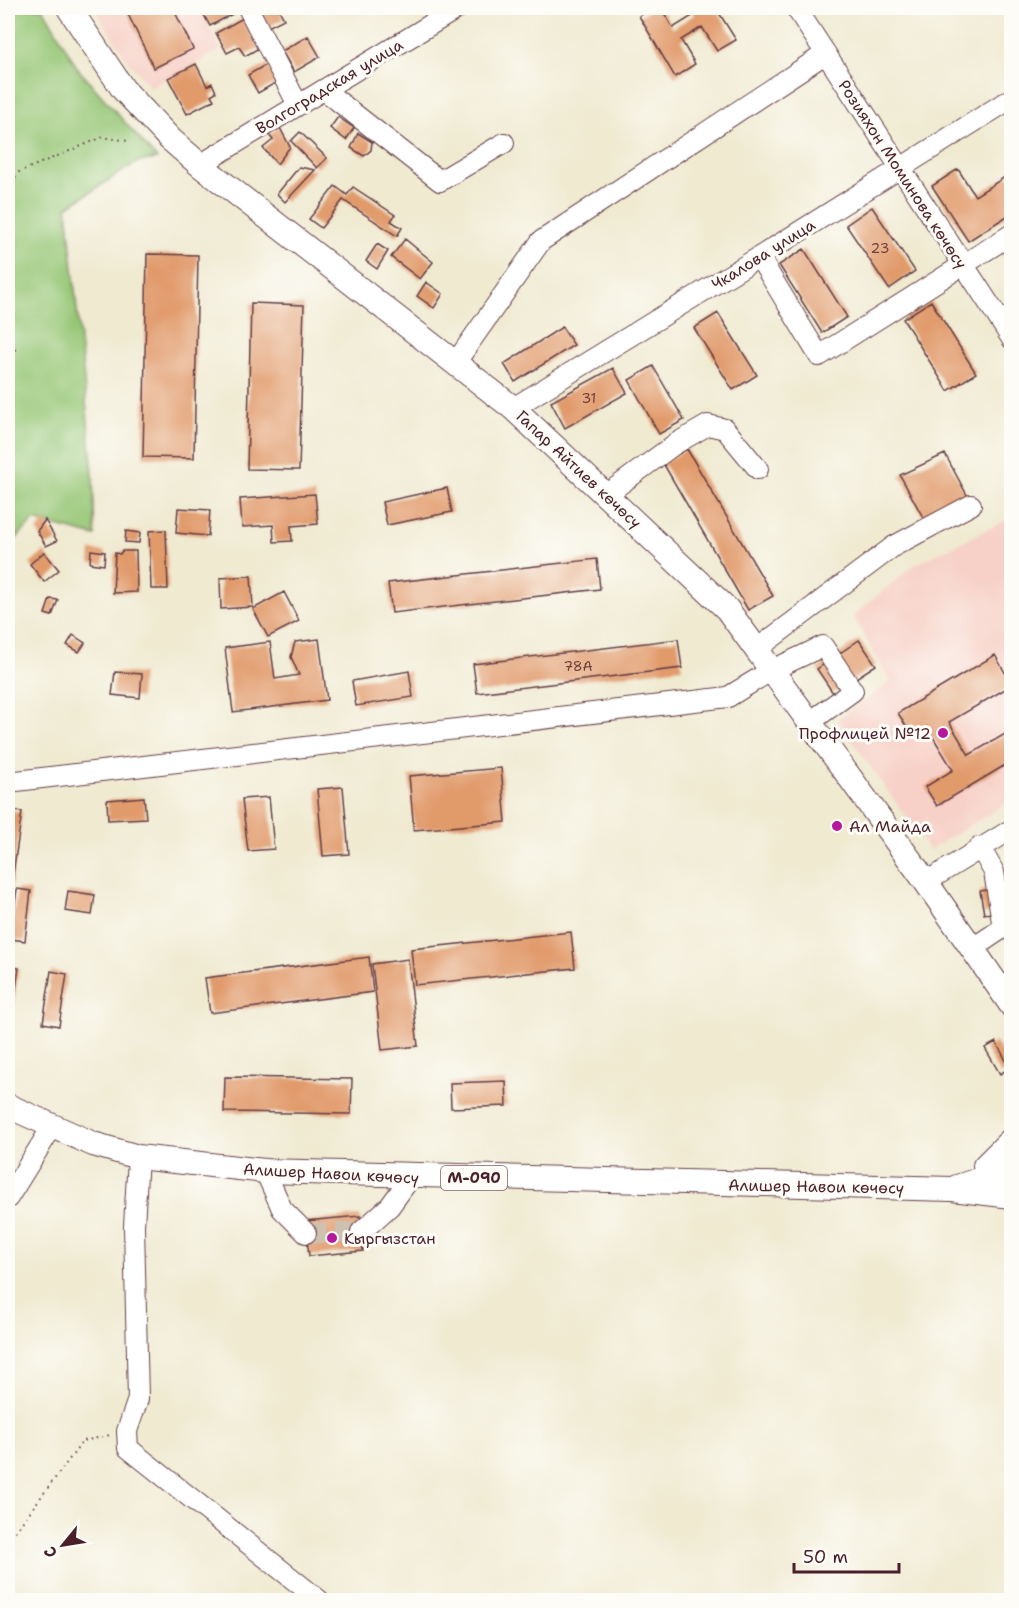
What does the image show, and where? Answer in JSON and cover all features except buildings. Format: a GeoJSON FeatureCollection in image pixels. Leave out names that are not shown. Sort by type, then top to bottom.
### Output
{"type":"FeatureCollection","features":[{"type":"Feature","properties":{"kind":"main road","name":"Гапар Айтиев көчөсү"},"geometry":{"type":"LineString","coordinates":[[69,8],[123,89],[170,139],[200,165],[513,408],[727,609],[926,882],[1011,1006]]}},
{"type":"Feature","properties":{"kind":"main road","name":"Алишер Навои көчөсү"},"geometry":{"type":"LineString","coordinates":[[8,1106],[93,1144],[138,1157],[265,1172],[411,1177],[959,1186],[1011,1196]]}},
{"type":"Feature","properties":{"kind":"main road"},"geometry":{"type":"LineString","coordinates":[[959,1186],[985,1166],[1011,1139]]}},
{"type":"Feature","properties":{"kind":"main road"},"geometry":{"type":"LineString","coordinates":[[985,1166],[1011,1152]]}},
{"type":"Feature","properties":{"kind":"main road","name":"Алишер Навои көчөсү"},"geometry":{"type":"LineString","coordinates":[[959,1186],[1011,1169]]}},
{"type":"Feature","properties":{"kind":"street"},"geometry":{"type":"LineString","coordinates":[[248,8],[298,105]]}},
{"type":"Feature","properties":{"kind":"street","name":"Волгоградская улица"},"geometry":{"type":"LineString","coordinates":[[200,165],[458,8]]}},
{"type":"Feature","properties":{"kind":"street","name":"Розияхон Моминова көчөсү"},"geometry":{"type":"LineString","coordinates":[[796,8],[1011,339]]}},
{"type":"Feature","properties":{"kind":"street"},"geometry":{"type":"LineString","coordinates":[[456,362],[541,241],[825,54]]}},
{"type":"Feature","properties":{"kind":"street"},"geometry":{"type":"LineString","coordinates":[[324,90],[440,182],[504,143]]}},
{"type":"Feature","properties":{"kind":"street","name":"Чкалова улица"},"geometry":{"type":"LineString","coordinates":[[513,408],[759,257],[1011,98]]}},
{"type":"Feature","properties":{"kind":"street"},"geometry":{"type":"LineString","coordinates":[[759,257],[819,356],[964,266],[1011,234]]}},
{"type":"Feature","properties":{"kind":"street"},"geometry":{"type":"LineString","coordinates":[[607,494],[675,444],[708,425],[725,429],[759,469]]}},
{"type":"Feature","properties":{"kind":"street"},"geometry":{"type":"LineString","coordinates":[[757,649],[894,546],[971,505]]}},
{"type":"Feature","properties":{"kind":"street"},"geometry":{"type":"LineString","coordinates":[[8,782],[728,697],[772,670],[823,646],[853,691],[810,722]]}},
{"type":"Feature","properties":{"kind":"street"},"geometry":{"type":"LineString","coordinates":[[926,882],[1011,829]]}},
{"type":"Feature","properties":{"kind":"street"},"geometry":{"type":"LineString","coordinates":[[973,948],[1003,928],[994,872],[980,847]]}},
{"type":"Feature","properties":{"kind":"street"},"geometry":{"type":"LineString","coordinates":[[8,1198],[52,1126]]}},
{"type":"Feature","properties":{"kind":"street"},"geometry":{"type":"LineString","coordinates":[[138,1157],[134,1226],[138,1399],[127,1431],[128,1448],[319,1600]]}},
{"type":"Feature","properties":{"kind":"street"},"geometry":{"type":"LineString","coordinates":[[265,1172],[282,1209],[306,1233]]}},
{"type":"Feature","properties":{"kind":"street"},"geometry":{"type":"LineString","coordinates":[[361,1232],[390,1206],[411,1177]]}},
{"type":"Feature","properties":{"kind":"path"},"geometry":{"type":"LineString","coordinates":[[8,187],[19,172],[103,137],[128,141]]}},
{"type":"Feature","properties":{"kind":"path"},"geometry":{"type":"LineString","coordinates":[[8,326],[15,350],[8,366]]}},
{"type":"Feature","properties":{"kind":"path"},"geometry":{"type":"LineString","coordinates":[[8,1541],[83,1441],[127,1431]]}},
{"type":"Feature","properties":{"kind":"shaded area"},"geometry":{"type":"Polygon","coordinates":[[[94,8],[199,8],[221,50],[150,87],[128,61],[94,8]]]}},
{"type":"Feature","properties":{"kind":"shaded area"},"geometry":{"type":"Polygon","coordinates":[[[1011,518],[1011,801],[929,850],[837,719],[891,682],[853,616],[914,565],[1011,518]]]}},
{"type":"Feature","properties":{"kind":"green space"},"geometry":{"type":"Polygon","coordinates":[[[8,8],[43,8],[78,69],[157,159],[137,162],[67,207],[93,473],[95,536],[34,520],[8,547],[8,8]]]}},
{"type":"Feature","properties":{"kind":"tunnel"},"geometry":{"type":"LineString","coordinates":[[306,1233],[361,1232]]}},
{"type":"Feature","properties":{"kind":"place","name":"Профлицей №12"},"geometry":{"type":"Point","coordinates":[943,733]}},
{"type":"Feature","properties":{"kind":"place","name":"Ал Майда"},"geometry":{"type":"Point","coordinates":[837,826]}},
{"type":"Feature","properties":{"kind":"place","name":"Кыргызстан"},"geometry":{"type":"Point","coordinates":[332,1238]}}]}
